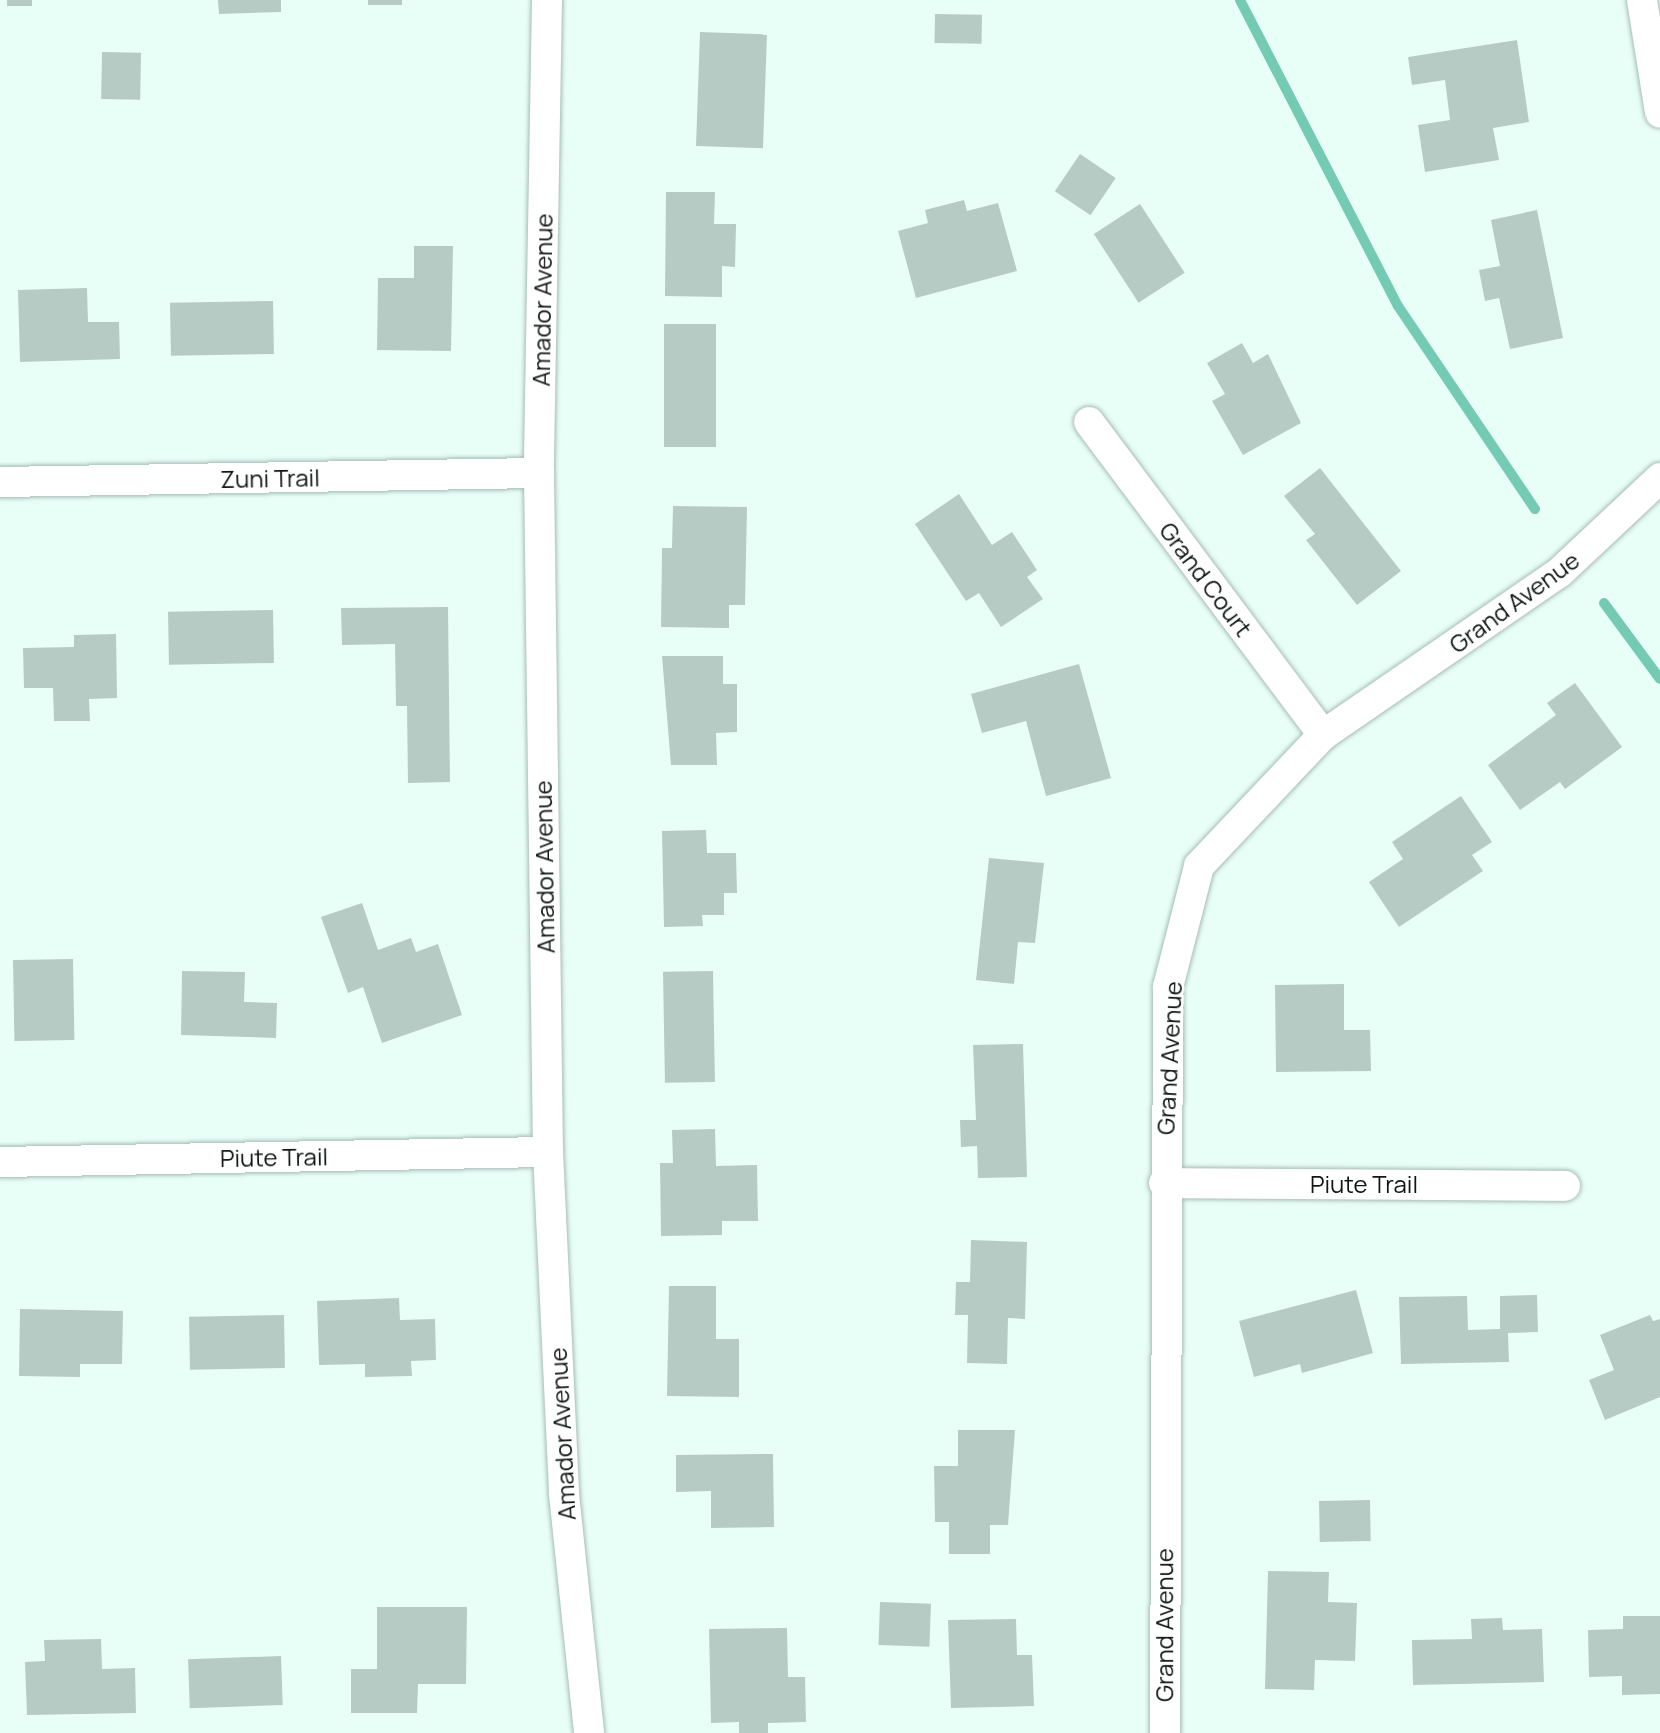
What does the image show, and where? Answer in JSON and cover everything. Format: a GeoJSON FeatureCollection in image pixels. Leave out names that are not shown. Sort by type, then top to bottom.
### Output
{"type":"FeatureCollection","features":[{"type":"Feature","properties":{"kind":"street","name":"Amador Avenue"},"geometry":{"type":"LineString","coordinates":[[547,0],[539,473],[548,1152],[564,1494],[589,1733]]}},
{"type":"Feature","properties":{"kind":"street"},"geometry":{"type":"LineString","coordinates":[[1642,0],[1660,113]]}},
{"type":"Feature","properties":{"kind":"street","name":"Grand Court"},"geometry":{"type":"LineString","coordinates":[[1089,422],[1323,735]]}},
{"type":"Feature","properties":{"kind":"street","name":"Zuni Trail"},"geometry":{"type":"LineString","coordinates":[[0,482],[539,473]]}},
{"type":"Feature","properties":{"kind":"street","name":"Grand Avenue"},"geometry":{"type":"LineString","coordinates":[[1164,1733],[1164,1183],[1168,987],[1199,866],[1323,735],[1559,573],[1660,478]]}},
{"type":"Feature","properties":{"kind":"street","name":"Piute Trail"},"geometry":{"type":"LineString","coordinates":[[0,1162],[548,1152]]}},
{"type":"Feature","properties":{"kind":"street","name":"Piute Trail"},"geometry":{"type":"LineString","coordinates":[[1164,1183],[1564,1186]]}},
{"type":"Feature","properties":{"kind":"building"},"geometry":{"type":"Polygon","coordinates":[[[7,0],[32,0],[32,6],[7,6],[7,0]]]}},
{"type":"Feature","properties":{"kind":"building"},"geometry":{"type":"Polygon","coordinates":[[[218,0],[281,0],[281,12],[219,14],[218,0]]]}},
{"type":"Feature","properties":{"kind":"building"},"geometry":{"type":"Polygon","coordinates":[[[368,0],[402,0],[402,5],[368,5],[368,0]]]}},
{"type":"Feature","properties":{"kind":"building"},"geometry":{"type":"Polygon","coordinates":[[[935,14],[982,15],[981,44],[934,43],[935,14]]]}},
{"type":"Feature","properties":{"kind":"building"},"geometry":{"type":"Polygon","coordinates":[[[700,32],[767,34],[763,148],[696,146],[700,32]]]}},
{"type":"Feature","properties":{"kind":"building"},"geometry":{"type":"Polygon","coordinates":[[[1517,40],[1529,122],[1493,128],[1499,160],[1425,172],[1418,125],[1450,120],[1445,80],[1412,85],[1408,57],[1517,40]]]}},
{"type":"Feature","properties":{"kind":"building"},"geometry":{"type":"Polygon","coordinates":[[[102,52],[141,53],[140,100],[101,99],[102,52]]]}},
{"type":"Feature","properties":{"kind":"building"},"geometry":{"type":"Polygon","coordinates":[[[1080,154],[1116,178],[1090,215],[1055,191],[1080,154]]]}},
{"type":"Feature","properties":{"kind":"building"},"geometry":{"type":"Polygon","coordinates":[[[666,192],[715,192],[714,224],[736,224],[735,267],[722,266],[722,297],[665,296],[666,192]]]}},
{"type":"Feature","properties":{"kind":"building"},"geometry":{"type":"Polygon","coordinates":[[[964,200],[967,211],[998,203],[1017,271],[916,298],[898,231],[928,223],[925,210],[964,200]]]}},
{"type":"Feature","properties":{"kind":"building"},"geometry":{"type":"Polygon","coordinates":[[[1140,204],[1185,273],[1139,303],[1094,234],[1140,204]]]}},
{"type":"Feature","properties":{"kind":"building"},"geometry":{"type":"Polygon","coordinates":[[[1537,210],[1563,338],[1510,349],[1499,298],[1485,301],[1479,270],[1500,266],[1491,220],[1537,210]]]}},
{"type":"Feature","properties":{"kind":"building"},"geometry":{"type":"Polygon","coordinates":[[[414,246],[453,246],[451,351],[377,350],[378,278],[414,278],[414,246]]]}},
{"type":"Feature","properties":{"kind":"building"},"geometry":{"type":"Polygon","coordinates":[[[87,288],[88,322],[119,322],[120,359],[20,362],[18,290],[87,288]]]}},
{"type":"Feature","properties":{"kind":"building"},"geometry":{"type":"Polygon","coordinates":[[[273,301],[274,354],[171,356],[170,303],[273,301]]]}},
{"type":"Feature","properties":{"kind":"building"},"geometry":{"type":"Polygon","coordinates":[[[664,324],[716,324],[716,447],[664,447],[664,324]]]}},
{"type":"Feature","properties":{"kind":"building"},"geometry":{"type":"Polygon","coordinates":[[[1242,343],[1253,363],[1268,354],[1301,423],[1243,455],[1212,401],[1225,394],[1207,363],[1242,343]]]}},
{"type":"Feature","properties":{"kind":"building"},"geometry":{"type":"Polygon","coordinates":[[[1320,468],[1401,571],[1357,605],[1306,540],[1315,534],[1284,496],[1320,468]]]}},
{"type":"Feature","properties":{"kind":"building"},"geometry":{"type":"Polygon","coordinates":[[[959,494],[992,545],[1012,532],[1037,570],[1027,577],[1043,599],[1001,627],[979,593],[966,601],[915,524],[959,494]]]}},
{"type":"Feature","properties":{"kind":"building"},"geometry":{"type":"Polygon","coordinates":[[[673,506],[747,507],[745,605],[729,605],[729,628],[661,627],[662,548],[672,548],[673,506]]]}},
{"type":"Feature","properties":{"kind":"building"},"geometry":{"type":"Polygon","coordinates":[[[448,607],[450,782],[408,783],[407,706],[396,706],[395,644],[342,645],[341,608],[448,607]]]}},
{"type":"Feature","properties":{"kind":"building"},"geometry":{"type":"Polygon","coordinates":[[[273,610],[274,663],[169,665],[168,612],[273,610]]]}},
{"type":"Feature","properties":{"kind":"building"},"geometry":{"type":"Polygon","coordinates":[[[116,634],[117,698],[89,699],[90,721],[54,721],[53,688],[24,688],[23,648],[74,647],[74,635],[116,634]]]}},
{"type":"Feature","properties":{"kind":"building"},"geometry":{"type":"Polygon","coordinates":[[[662,656],[723,656],[723,684],[737,684],[737,732],[716,733],[717,765],[671,765],[662,656]]]}},
{"type":"Feature","properties":{"kind":"building"},"geometry":{"type":"Polygon","coordinates":[[[1079,664],[1111,778],[1046,796],[1026,721],[982,733],[971,694],[1079,664]]]}},
{"type":"Feature","properties":{"kind":"building"},"geometry":{"type":"Polygon","coordinates":[[[1575,683],[1622,747],[1565,789],[1560,782],[1520,810],[1488,765],[1556,715],[1547,703],[1575,683]]]}},
{"type":"Feature","properties":{"kind":"building"},"geometry":{"type":"Polygon","coordinates":[[[1461,796],[1492,842],[1472,855],[1483,871],[1399,927],[1369,882],[1403,859],[1392,842],[1461,796]]]}},
{"type":"Feature","properties":{"kind":"building"},"geometry":{"type":"Polygon","coordinates":[[[706,830],[707,853],[736,853],[737,893],[724,893],[724,915],[702,915],[703,926],[664,927],[662,831],[706,830]]]}},
{"type":"Feature","properties":{"kind":"building"},"geometry":{"type":"Polygon","coordinates":[[[989,858],[1044,863],[1035,943],[1018,942],[1014,984],[976,980],[989,858]]]}},
{"type":"Feature","properties":{"kind":"building"},"geometry":{"type":"Polygon","coordinates":[[[362,903],[378,950],[411,938],[416,952],[438,944],[462,1015],[382,1043],[363,987],[348,993],[321,917],[362,903]]]}},
{"type":"Feature","properties":{"kind":"building"},"geometry":{"type":"Polygon","coordinates":[[[73,959],[74,1040],[14,1041],[13,960],[73,959]]]}},
{"type":"Feature","properties":{"kind":"building"},"geometry":{"type":"Polygon","coordinates":[[[182,971],[245,972],[244,1002],[277,1003],[276,1038],[181,1035],[182,971]]]}},
{"type":"Feature","properties":{"kind":"building"},"geometry":{"type":"Polygon","coordinates":[[[713,971],[715,1082],[665,1083],[663,972],[713,971]]]}},
{"type":"Feature","properties":{"kind":"building"},"geometry":{"type":"Polygon","coordinates":[[[1344,984],[1344,1030],[1370,1030],[1371,1071],[1276,1072],[1275,985],[1344,984]]]}},
{"type":"Feature","properties":{"kind":"building"},"geometry":{"type":"Polygon","coordinates":[[[1023,1044],[1027,1177],[978,1178],[977,1146],[961,1147],[960,1120],[976,1120],[973,1045],[1023,1044]]]}},
{"type":"Feature","properties":{"kind":"building"},"geometry":{"type":"Polygon","coordinates":[[[715,1129],[716,1166],[757,1165],[758,1221],[722,1221],[722,1235],[661,1236],[660,1163],[673,1163],[672,1130],[715,1129]]]}},
{"type":"Feature","properties":{"kind":"building"},"geometry":{"type":"Polygon","coordinates":[[[971,1240],[1027,1242],[1025,1319],[1008,1318],[1007,1364],[967,1363],[968,1315],[955,1315],[956,1282],[970,1282],[971,1240]]]}},
{"type":"Feature","properties":{"kind":"building"},"geometry":{"type":"Polygon","coordinates":[[[669,1286],[716,1286],[716,1339],[739,1339],[739,1397],[667,1396],[669,1286]]]}},
{"type":"Feature","properties":{"kind":"building"},"geometry":{"type":"Polygon","coordinates":[[[1356,1290],[1373,1353],[1302,1373],[1300,1364],[1254,1377],[1239,1321],[1356,1290]]]}},
{"type":"Feature","properties":{"kind":"building"},"geometry":{"type":"Polygon","coordinates":[[[1537,1295],[1538,1332],[1508,1333],[1509,1362],[1401,1364],[1399,1297],[1467,1296],[1468,1330],[1500,1329],[1500,1296],[1537,1295]]]}},
{"type":"Feature","properties":{"kind":"building"},"geometry":{"type":"Polygon","coordinates":[[[399,1298],[400,1320],[435,1319],[436,1360],[411,1361],[412,1376],[365,1377],[365,1364],[319,1365],[317,1301],[399,1298]]]}},
{"type":"Feature","properties":{"kind":"building"},"geometry":{"type":"Polygon","coordinates":[[[20,1309],[123,1311],[122,1364],[80,1364],[80,1377],[19,1376],[20,1309]]]}},
{"type":"Feature","properties":{"kind":"building"},"geometry":{"type":"Polygon","coordinates":[[[284,1315],[285,1368],[190,1370],[189,1317],[284,1315]]]}},
{"type":"Feature","properties":{"kind":"building"},"geometry":{"type":"Polygon","coordinates":[[[1650,1315],[1653,1321],[1660,1319],[1660,1397],[1605,1420],[1589,1380],[1614,1370],[1600,1335],[1650,1315]]]}},
{"type":"Feature","properties":{"kind":"building"},"geometry":{"type":"Polygon","coordinates":[[[958,1430],[1015,1430],[1008,1525],[990,1525],[990,1554],[949,1554],[949,1522],[935,1522],[934,1466],[958,1466],[958,1430]]]}},
{"type":"Feature","properties":{"kind":"building"},"geometry":{"type":"Polygon","coordinates":[[[773,1454],[774,1527],[711,1528],[711,1491],[676,1492],[676,1455],[773,1454]]]}},
{"type":"Feature","properties":{"kind":"building"},"geometry":{"type":"Polygon","coordinates":[[[1370,1500],[1371,1541],[1320,1542],[1319,1501],[1370,1500]]]}},
{"type":"Feature","properties":{"kind":"building"},"geometry":{"type":"Polygon","coordinates":[[[1268,1571],[1329,1572],[1328,1602],[1357,1603],[1355,1661],[1315,1660],[1314,1690],[1265,1689],[1268,1571]]]}},
{"type":"Feature","properties":{"kind":"building"},"geometry":{"type":"Polygon","coordinates":[[[880,1602],[931,1604],[929,1647],[878,1645],[880,1602]]]}},
{"type":"Feature","properties":{"kind":"building"},"geometry":{"type":"Polygon","coordinates":[[[377,1607],[467,1607],[466,1684],[418,1684],[417,1713],[351,1713],[351,1669],[377,1669],[377,1607]]]}},
{"type":"Feature","properties":{"kind":"building"},"geometry":{"type":"Polygon","coordinates":[[[1623,1616],[1660,1616],[1660,1694],[1622,1695],[1622,1676],[1589,1677],[1588,1630],[1623,1629],[1623,1616]]]}},
{"type":"Feature","properties":{"kind":"building"},"geometry":{"type":"Polygon","coordinates":[[[1502,1618],[1503,1630],[1542,1629],[1544,1682],[1413,1685],[1412,1640],[1472,1639],[1471,1619],[1502,1618]]]}},
{"type":"Feature","properties":{"kind":"building"},"geometry":{"type":"Polygon","coordinates":[[[1016,1619],[1017,1655],[1032,1655],[1034,1706],[951,1708],[948,1620],[1016,1619]]]}},
{"type":"Feature","properties":{"kind":"building"},"geometry":{"type":"Polygon","coordinates":[[[787,1628],[788,1677],[805,1677],[806,1722],[768,1723],[768,1733],[739,1733],[739,1722],[711,1723],[709,1629],[787,1628]]]}},
{"type":"Feature","properties":{"kind":"building"},"geometry":{"type":"Polygon","coordinates":[[[101,1639],[102,1669],[135,1668],[136,1713],[27,1715],[25,1662],[45,1661],[44,1640],[101,1639]]]}},
{"type":"Feature","properties":{"kind":"building"},"geometry":{"type":"Polygon","coordinates":[[[281,1656],[283,1705],[190,1708],[188,1659],[281,1656]]]}},
{"type":"Feature","properties":{"kind":"waterway"},"geometry":{"type":"LineString","coordinates":[[1240,0],[1398,306],[1535,509]]}},
{"type":"Feature","properties":{"kind":"waterway"},"geometry":{"type":"LineString","coordinates":[[1604,603],[1660,679]]}}]}
